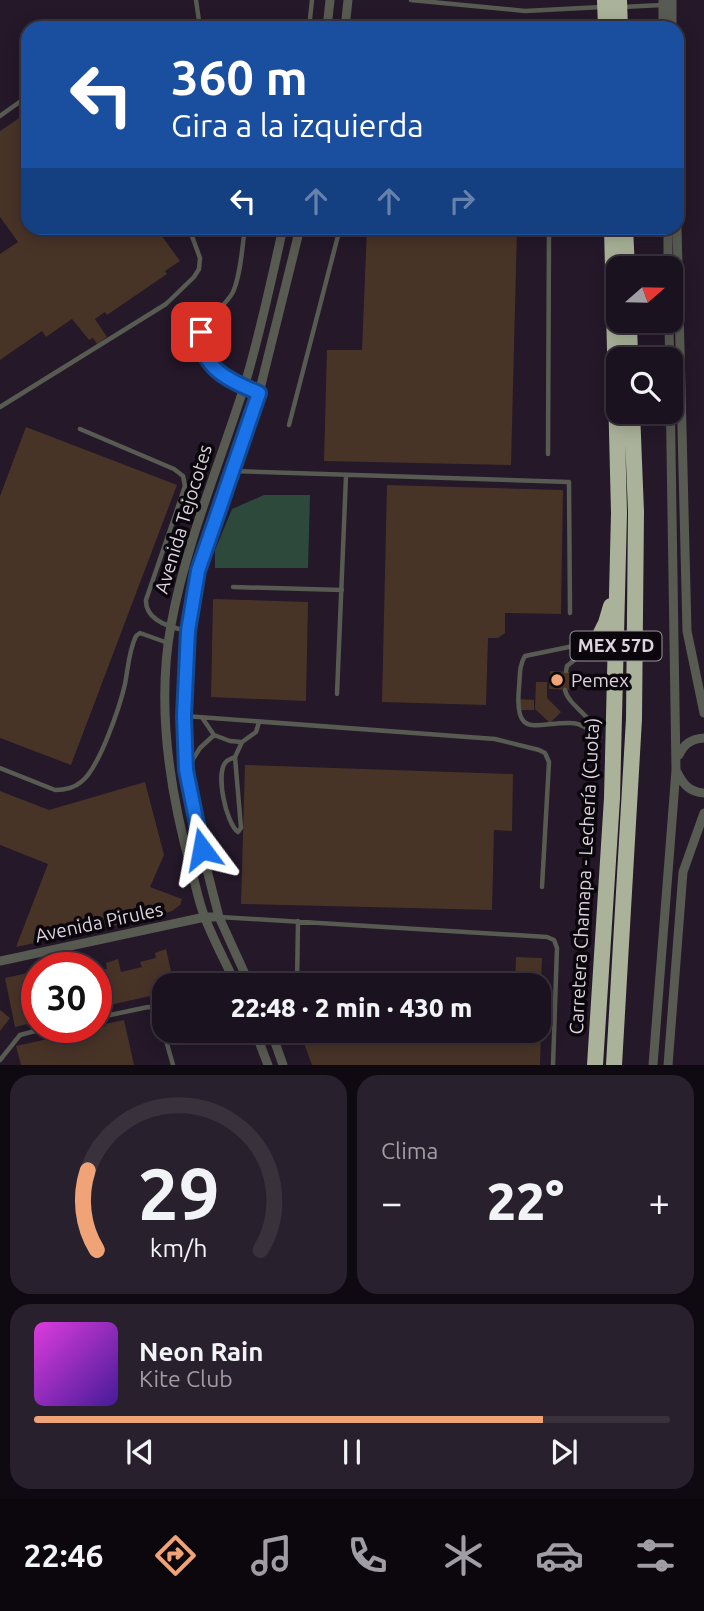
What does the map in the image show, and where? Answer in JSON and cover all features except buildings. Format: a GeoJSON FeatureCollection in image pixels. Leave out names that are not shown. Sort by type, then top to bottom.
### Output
{"type":"FeatureCollection","features":[{"type":"Feature","properties":{"kind":"highway"},"geometry":{"type":"LineString","coordinates":[[605,0],[606,21]]}},
{"type":"Feature","properties":{"kind":"highway"},"geometry":{"type":"LineString","coordinates":[[619,0],[620,21]]}},
{"type":"Feature","properties":{"kind":"highway","name":"Carretera Chamapa - Lechería (Cuota)"},"geometry":{"type":"LineString","coordinates":[[595,1065],[612,798],[619,513],[612,235]]}},
{"type":"Feature","properties":{"kind":"highway"},"geometry":{"type":"LineString","coordinates":[[625,235],[626,256]]}},
{"type":"Feature","properties":{"kind":"highway","name":"MEX 57D"},"geometry":{"type":"LineString","coordinates":[[614,1065],[635,719],[636,512],[633,424]]}},
{"type":"Feature","properties":{"kind":"highway"},"geometry":{"type":"LineString","coordinates":[[597,641],[607,623],[611,606],[613,553],[619,513]]}},
{"type":"Feature","properties":{"kind":"highway"},"geometry":{"type":"LineString","coordinates":[[600,737],[608,760],[612,798]]}},
{"type":"Feature","properties":{"kind":"street"},"geometry":{"type":"LineString","coordinates":[[328,21],[330,0]]}},
{"type":"Feature","properties":{"kind":"street"},"geometry":{"type":"LineString","coordinates":[[346,21],[348,0]]}},
{"type":"Feature","properties":{"kind":"street"},"geometry":{"type":"LineString","coordinates":[[664,21],[666,2]]}},
{"type":"Feature","properties":{"kind":"street"},"geometry":{"type":"LineString","coordinates":[[666,2],[671,21]]}},
{"type":"Feature","properties":{"kind":"street","name":"Avenida Tejocotes"},"geometry":{"type":"LineString","coordinates":[[231,973],[205,917],[172,788],[166,708],[170,627],[184,562],[260,332],[282,235]]}},
{"type":"Feature","properties":{"kind":"street","name":"Avenida Tejocotes"},"geometry":{"type":"LineString","coordinates":[[245,973],[219,917],[196,827],[186,770],[184,716],[188,631],[198,571],[259,393],[298,235]]}},
{"type":"Feature","properties":{"kind":"street"},"geometry":{"type":"LineString","coordinates":[[667,235],[668,256]]}},
{"type":"Feature","properties":{"kind":"street"},"geometry":{"type":"LineString","coordinates":[[677,235],[687,631],[704,713]]}},
{"type":"Feature","properties":{"kind":"street"},"geometry":{"type":"LineString","coordinates":[[653,1065],[676,765],[670,333]]}},
{"type":"Feature","properties":{"kind":"street"},"geometry":{"type":"LineString","coordinates":[[169,643],[188,648]]}},
{"type":"Feature","properties":{"kind":"street"},"geometry":{"type":"LineString","coordinates":[[704,738],[695,738],[683,747],[676,765],[683,784],[696,793],[704,793]]}},
{"type":"Feature","properties":{"kind":"street"},"geometry":{"type":"LineString","coordinates":[[668,1065],[683,872],[704,813]]}},
{"type":"Feature","properties":{"kind":"street","name":"Avenida Pirules"},"geometry":{"type":"LineString","coordinates":[[0,961],[205,917],[219,917]]}},
{"type":"Feature","properties":{"kind":"street"},"geometry":{"type":"LineString","coordinates":[[260,1043],[268,1065]]}},
{"type":"Feature","properties":{"kind":"street"},"geometry":{"type":"LineString","coordinates":[[276,1043],[284,1065]]}},
{"type":"Feature","properties":{"kind":"lane"},"geometry":{"type":"LineString","coordinates":[[196,0],[199,21]]}},
{"type":"Feature","properties":{"kind":"lane"},"geometry":{"type":"LineString","coordinates":[[310,21],[312,0]]}},
{"type":"Feature","properties":{"kind":"lane"},"geometry":{"type":"LineString","coordinates":[[411,0],[525,11],[637,6],[666,2]]}},
{"type":"Feature","properties":{"kind":"lane"},"geometry":{"type":"LineString","coordinates":[[0,116],[21,101]]}},
{"type":"Feature","properties":{"kind":"lane"},"geometry":{"type":"LineString","coordinates":[[0,407],[166,304],[199,269],[200,258],[192,235]]}},
{"type":"Feature","properties":{"kind":"lane"},"geometry":{"type":"LineString","coordinates":[[244,235],[234,290],[201,332],[200,346],[204,357],[215,370],[259,393]]}},
{"type":"Feature","properties":{"kind":"lane"},"geometry":{"type":"LineString","coordinates":[[289,425],[338,235]]}},
{"type":"Feature","properties":{"kind":"lane"},"geometry":{"type":"LineString","coordinates":[[548,454],[549,235]]}},
{"type":"Feature","properties":{"kind":"lane"},"geometry":{"type":"LineString","coordinates":[[80,429],[174,469],[183,476],[185,486],[146,600],[148,613],[170,627],[188,631]]}},
{"type":"Feature","properties":{"kind":"lane"},"geometry":{"type":"LineString","coordinates":[[232,471],[569,482],[570,613]]}},
{"type":"Feature","properties":{"kind":"lane"},"geometry":{"type":"LineString","coordinates":[[337,694],[346,476]]}},
{"type":"Feature","properties":{"kind":"lane"},"geometry":{"type":"LineString","coordinates":[[233,587],[342,590]]}},
{"type":"Feature","properties":{"kind":"lane"},"geometry":{"type":"LineString","coordinates":[[0,768],[55,790],[64,790],[82,782],[90,772],[111,729],[136,636],[140,634],[169,643]]}},
{"type":"Feature","properties":{"kind":"lane"},"geometry":{"type":"LineString","coordinates":[[566,671],[567,666],[597,641]]}},
{"type":"Feature","properties":{"kind":"lane"},"geometry":{"type":"LineString","coordinates":[[597,641],[525,656],[521,663],[517,707],[522,719],[532,726],[580,724],[600,737]]}},
{"type":"Feature","properties":{"kind":"lane"},"geometry":{"type":"LineString","coordinates":[[565,690],[568,699],[595,725],[600,737]]}},
{"type":"Feature","properties":{"kind":"lane"},"geometry":{"type":"LineString","coordinates":[[184,716],[495,739],[545,753],[550,762],[542,887]]}},
{"type":"Feature","properties":{"kind":"lane"},"geometry":{"type":"LineString","coordinates":[[202,718],[214,735],[242,742]]}},
{"type":"Feature","properties":{"kind":"lane"},"geometry":{"type":"LineString","coordinates":[[235,757],[241,828],[237,832],[228,816],[221,781],[224,765],[235,757],[242,742],[256,733],[259,722]]}},
{"type":"Feature","properties":{"kind":"lane"},"geometry":{"type":"LineString","coordinates":[[186,770],[200,748],[214,735]]}},
{"type":"Feature","properties":{"kind":"lane"},"geometry":{"type":"LineString","coordinates":[[219,917],[547,937],[555,940],[557,948],[553,1065]]}},
{"type":"Feature","properties":{"kind":"lane"},"geometry":{"type":"LineString","coordinates":[[297,973],[298,921]]}},
{"type":"Feature","properties":{"kind":"lane"},"geometry":{"type":"LineString","coordinates":[[112,1015],[154,1008],[158,1012],[173,1065]]}},
{"type":"Feature","properties":{"kind":"lane"},"geometry":{"type":"LineString","coordinates":[[0,1060],[21,1035]]}},
{"type":"Feature","properties":{"kind":"green space"},"geometry":{"type":"Polygon","coordinates":[[[264,495],[310,495],[308,568],[215,568],[215,550],[232,509],[264,495]]]}},
{"type":"Feature","properties":{"kind":"place","name":"Pemex"},"geometry":{"type":"Point","coordinates":[557,680]}},
{"type":"Feature","properties":{"kind":"route"},"geometry":{"type":"LineString","coordinates":[[201,332],[200,346],[204,357],[215,370],[259,393],[198,571],[188,631],[184,716],[186,770],[202,849]]}}]}
